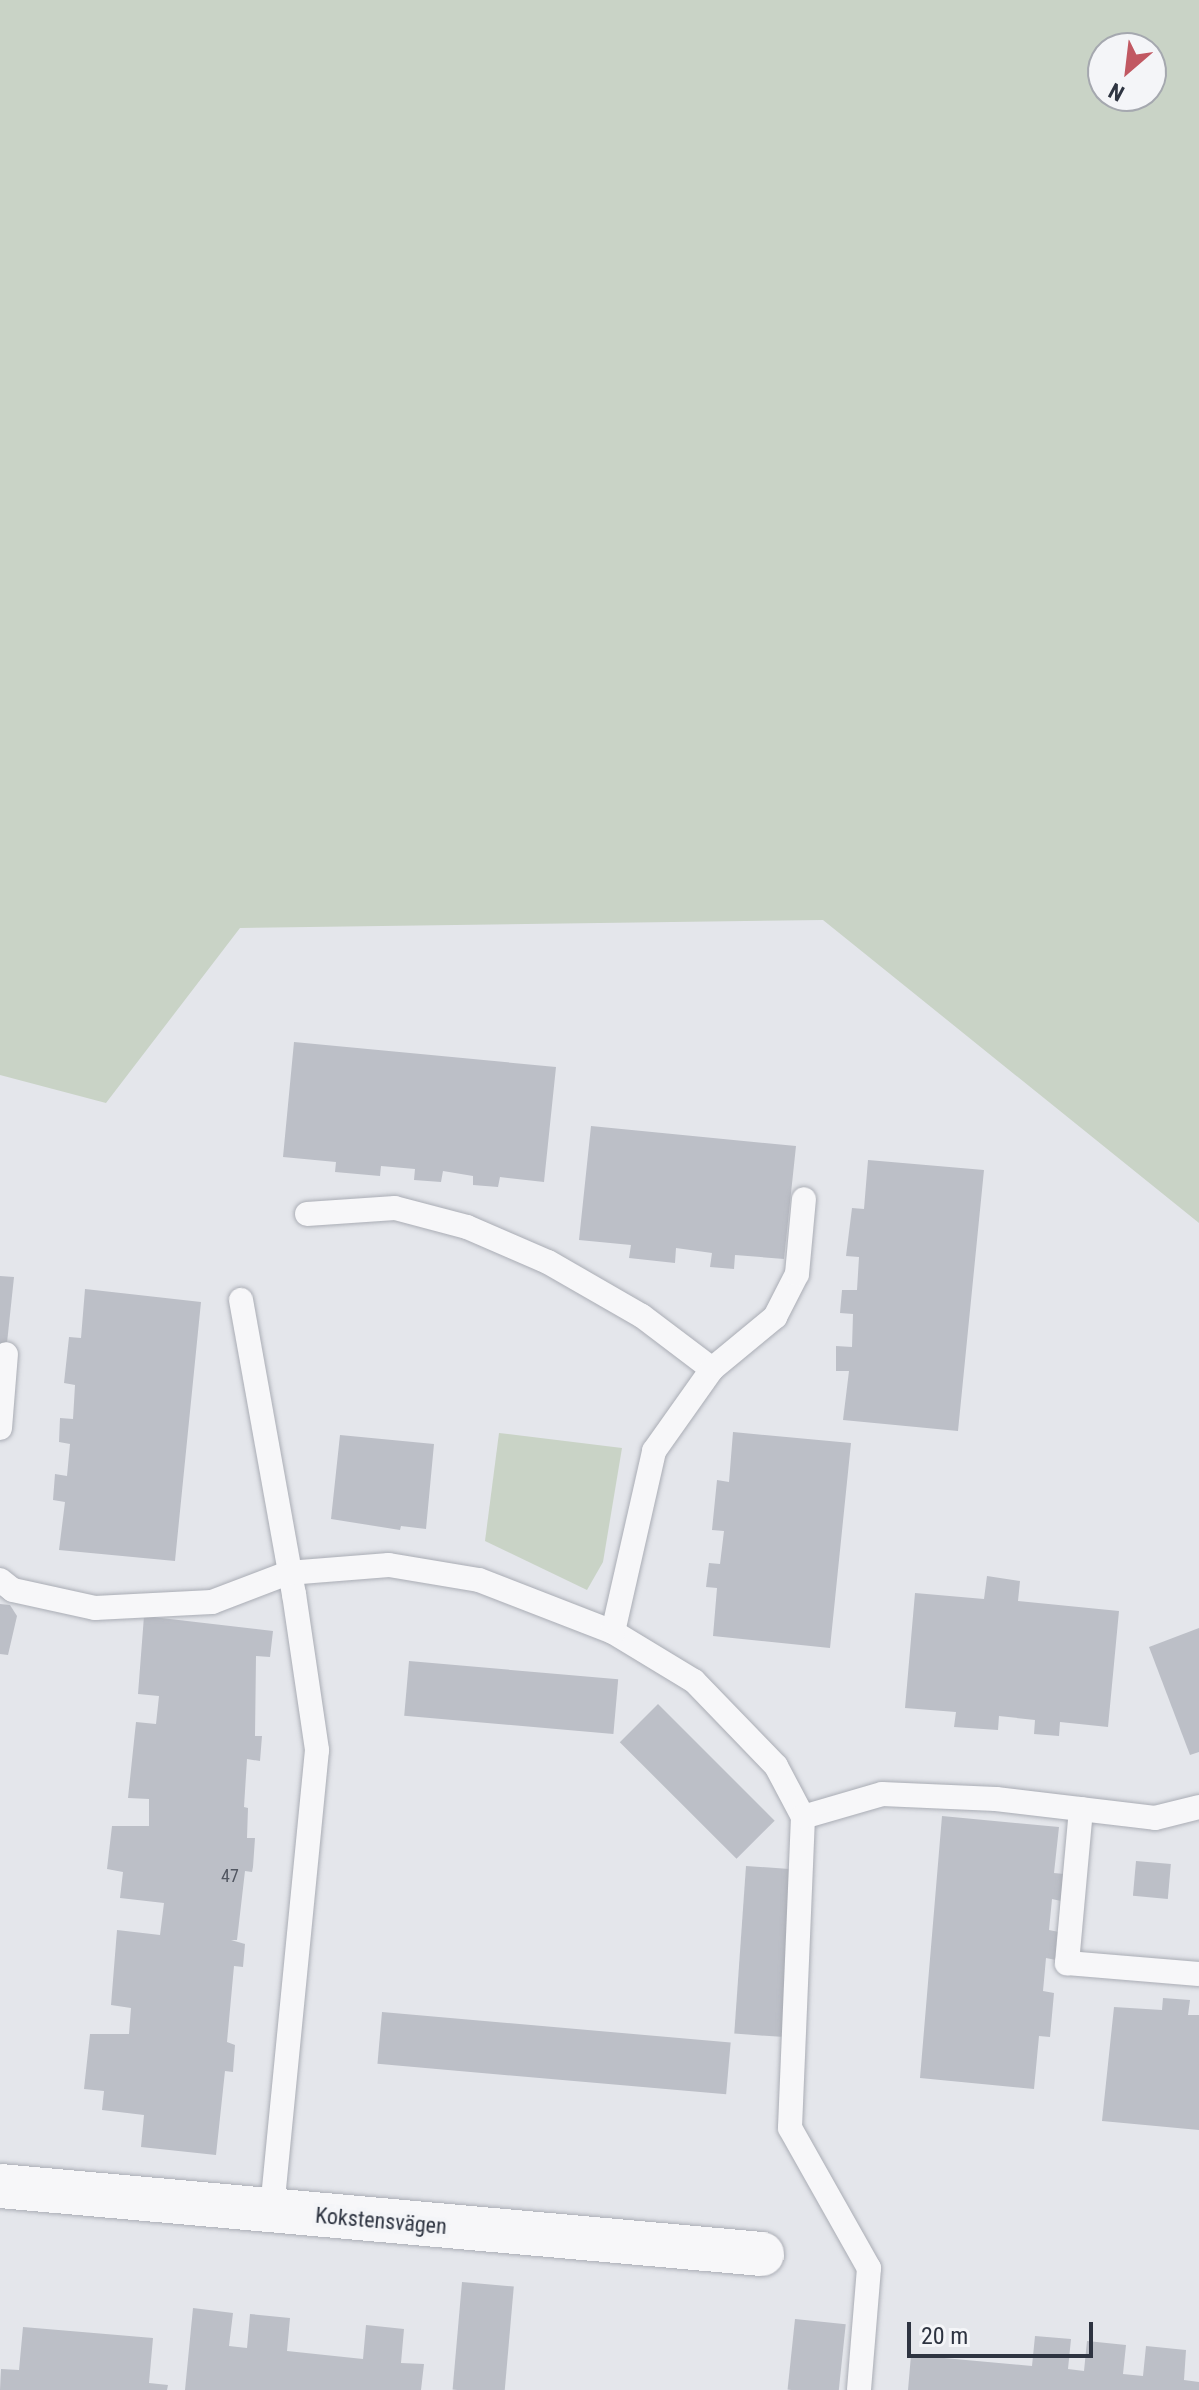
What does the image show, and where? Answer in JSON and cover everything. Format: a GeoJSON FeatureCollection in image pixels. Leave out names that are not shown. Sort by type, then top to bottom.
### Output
{"type":"FeatureCollection","features":[{"type":"Feature","properties":{"kind":"street","name":"Kokstensvägen"},"geometry":{"type":"LineString","coordinates":[[0,2186],[762,2254]]}},
{"type":"Feature","properties":{"kind":"lane"},"geometry":{"type":"LineString","coordinates":[[613,1632],[654,1451],[712,1369],[775,1317],[797,1274],[804,1199]]}},
{"type":"Feature","properties":{"kind":"lane"},"geometry":{"type":"LineString","coordinates":[[307,1214],[395,1208],[467,1227],[548,1262],[642,1316],[712,1369]]}},
{"type":"Feature","properties":{"kind":"lane"},"geometry":{"type":"LineString","coordinates":[[241,1300],[317,1750],[272,2211]]}},
{"type":"Feature","properties":{"kind":"lane"},"geometry":{"type":"LineString","coordinates":[[0,1428],[6,1354]]}},
{"type":"Feature","properties":{"kind":"lane"},"geometry":{"type":"LineString","coordinates":[[0,1580],[13,1590],[95,1608],[212,1602],[288,1573],[389,1565],[479,1580],[613,1632],[694,1681],[776,1766],[803,1817],[790,2128],[869,2268],[859,2390]]}},
{"type":"Feature","properties":{"kind":"lane"},"geometry":{"type":"LineString","coordinates":[[803,1817],[882,1794],[996,1799],[1155,1818],[1199,1807]]}},
{"type":"Feature","properties":{"kind":"lane"},"geometry":{"type":"LineString","coordinates":[[1081,1809],[1067,1963],[1199,1974]]}},
{"type":"Feature","properties":{"kind":"shaded area"},"geometry":{"type":"Polygon","coordinates":[[[0,0],[1199,0],[1199,1223],[823,920],[240,928],[106,1103],[0,1075],[0,0]]]}},
{"type":"Feature","properties":{"kind":"shaded area"},"geometry":{"type":"Polygon","coordinates":[[[499,1433],[622,1448],[603,1562],[587,1590],[485,1541],[499,1433]]]}},
{"type":"Feature","properties":{"kind":"building"},"geometry":{"type":"Polygon","coordinates":[[[294,1042],[556,1067],[544,1182],[500,1177],[498,1187],[473,1185],[473,1176],[443,1171],[441,1182],[414,1180],[415,1169],[381,1166],[380,1176],[335,1172],[336,1162],[283,1157],[294,1042]]]}},
{"type":"Feature","properties":{"kind":"building"},"geometry":{"type":"Polygon","coordinates":[[[591,1126],[796,1146],[784,1259],[735,1255],[734,1269],[710,1267],[712,1253],[676,1248],[675,1263],[629,1258],[631,1245],[579,1240],[591,1126]]]}},
{"type":"Feature","properties":{"kind":"building"},"geometry":{"type":"Polygon","coordinates":[[[868,1160],[984,1170],[958,1431],[843,1420],[849,1371],[836,1371],[836,1346],[852,1347],[853,1314],[840,1313],[842,1290],[857,1290],[859,1257],[846,1256],[852,1208],[864,1209],[868,1160]]]}},
{"type":"Feature","properties":{"kind":"building"},"geometry":{"type":"Polygon","coordinates":[[[0,1276],[14,1277],[2,1390],[0,1390],[0,1276]]]}},
{"type":"Feature","properties":{"kind":"building"},"geometry":{"type":"Polygon","coordinates":[[[85,1289],[201,1302],[175,1561],[59,1550],[65,1502],[53,1500],[55,1474],[67,1476],[70,1444],[59,1442],[60,1418],[73,1419],[75,1385],[64,1383],[69,1337],[81,1338],[85,1289]]]}},
{"type":"Feature","properties":{"kind":"building"},"geometry":{"type":"Polygon","coordinates":[[[733,1432],[851,1443],[830,1648],[713,1636],[717,1588],[706,1587],[709,1563],[720,1564],[724,1531],[712,1530],[717,1480],[729,1482],[733,1432]]]}},
{"type":"Feature","properties":{"kind":"building"},"geometry":{"type":"Polygon","coordinates":[[[340,1435],[434,1444],[426,1529],[401,1526],[400,1530],[331,1519],[340,1435]]]}},
{"type":"Feature","properties":{"kind":"building"},"geometry":{"type":"Polygon","coordinates":[[[987,1576],[1020,1581],[1018,1601],[1119,1611],[1108,1727],[1060,1722],[1059,1736],[1034,1734],[1035,1720],[999,1716],[998,1730],[954,1727],[956,1712],[905,1708],[915,1593],[984,1599],[987,1576]]]}},
{"type":"Feature","properties":{"kind":"building"},"geometry":{"type":"Polygon","coordinates":[[[0,1604],[10,1605],[17,1616],[8,1655],[0,1654],[0,1604]]]}},
{"type":"Feature","properties":{"kind":"building"},"geometry":{"type":"Polygon","coordinates":[[[144,1616],[273,1631],[270,1657],[256,1656],[255,1736],[262,1736],[260,1761],[247,1759],[244,1807],[248,1808],[247,1838],[255,1838],[253,1867],[252,1872],[245,1871],[237,1940],[231,1940],[245,1944],[243,1967],[234,1966],[227,2042],[235,2045],[233,2072],[225,2071],[216,2155],[141,2147],[144,2115],[102,2110],[104,2091],[84,2089],[90,2034],[129,2034],[131,2008],[111,2005],[117,1930],[160,1935],[164,1903],[120,1898],[123,1872],[107,1869],[112,1826],[149,1826],[149,1799],[128,1798],[136,1722],[156,1724],[159,1696],[138,1694],[144,1616]]]}},
{"type":"Feature","properties":{"kind":"building"},"geometry":{"type":"Polygon","coordinates":[[[1199,1628],[1199,1752],[1190,1755],[1149,1647],[1199,1628]]]}},
{"type":"Feature","properties":{"kind":"building"},"geometry":{"type":"Polygon","coordinates":[[[409,1661],[618,1679],[613,1734],[404,1716],[409,1661]]]}},
{"type":"Feature","properties":{"kind":"building"},"geometry":{"type":"Polygon","coordinates":[[[658,1704],[775,1821],[736,1859],[620,1742],[658,1704]]]}},
{"type":"Feature","properties":{"kind":"building"},"geometry":{"type":"Polygon","coordinates":[[[942,1816],[1059,1827],[1054,1873],[1064,1874],[1061,1901],[1052,1899],[1049,1930],[1059,1932],[1056,1960],[1046,1958],[1043,1991],[1054,1993],[1050,2037],[1039,2036],[1034,2089],[920,2078],[942,1816]]]}},
{"type":"Feature","properties":{"kind":"building"},"geometry":{"type":"Polygon","coordinates":[[[1136,1861],[1171,1864],[1168,1899],[1133,1896],[1136,1861]]]}},
{"type":"Feature","properties":{"kind":"building"},"geometry":{"type":"Polygon","coordinates":[[[746,1866],[800,1870],[788,2037],[734,2034],[746,1866]]]}},
{"type":"Feature","properties":{"kind":"building"},"geometry":{"type":"Polygon","coordinates":[[[1163,1998],[1190,2000],[1188,2015],[1199,2015],[1199,2130],[1102,2121],[1114,2007],[1162,2010],[1163,1998]]]}},
{"type":"Feature","properties":{"kind":"building"},"geometry":{"type":"Polygon","coordinates":[[[382,2012],[731,2043],[726,2094],[377,2064],[382,2012]]]}},
{"type":"Feature","properties":{"kind":"building"},"geometry":{"type":"Polygon","coordinates":[[[462,2282],[514,2287],[505,2390],[453,2390],[462,2282]]]}},
{"type":"Feature","properties":{"kind":"building"},"geometry":{"type":"Polygon","coordinates":[[[193,2308],[233,2313],[229,2346],[247,2348],[250,2314],[290,2318],[287,2351],[363,2359],[366,2325],[404,2329],[401,2363],[424,2364],[421,2390],[185,2390],[193,2308]]]}},
{"type":"Feature","properties":{"kind":"building"},"geometry":{"type":"Polygon","coordinates":[[[795,2319],[846,2324],[839,2390],[788,2390],[795,2319]]]}},
{"type":"Feature","properties":{"kind":"building"},"geometry":{"type":"Polygon","coordinates":[[[23,2327],[153,2338],[149,2383],[168,2385],[167,2390],[0,2390],[1,2369],[19,2370],[23,2327]]]}},
{"type":"Feature","properties":{"kind":"building"},"geometry":{"type":"Polygon","coordinates":[[[1035,2336],[1071,2339],[1068,2369],[1084,2371],[1087,2341],[1126,2345],[1123,2374],[1143,2376],[1146,2346],[1186,2350],[1184,2380],[1199,2382],[1199,2390],[908,2390],[911,2355],[1032,2366],[1035,2336]]]}}]}
